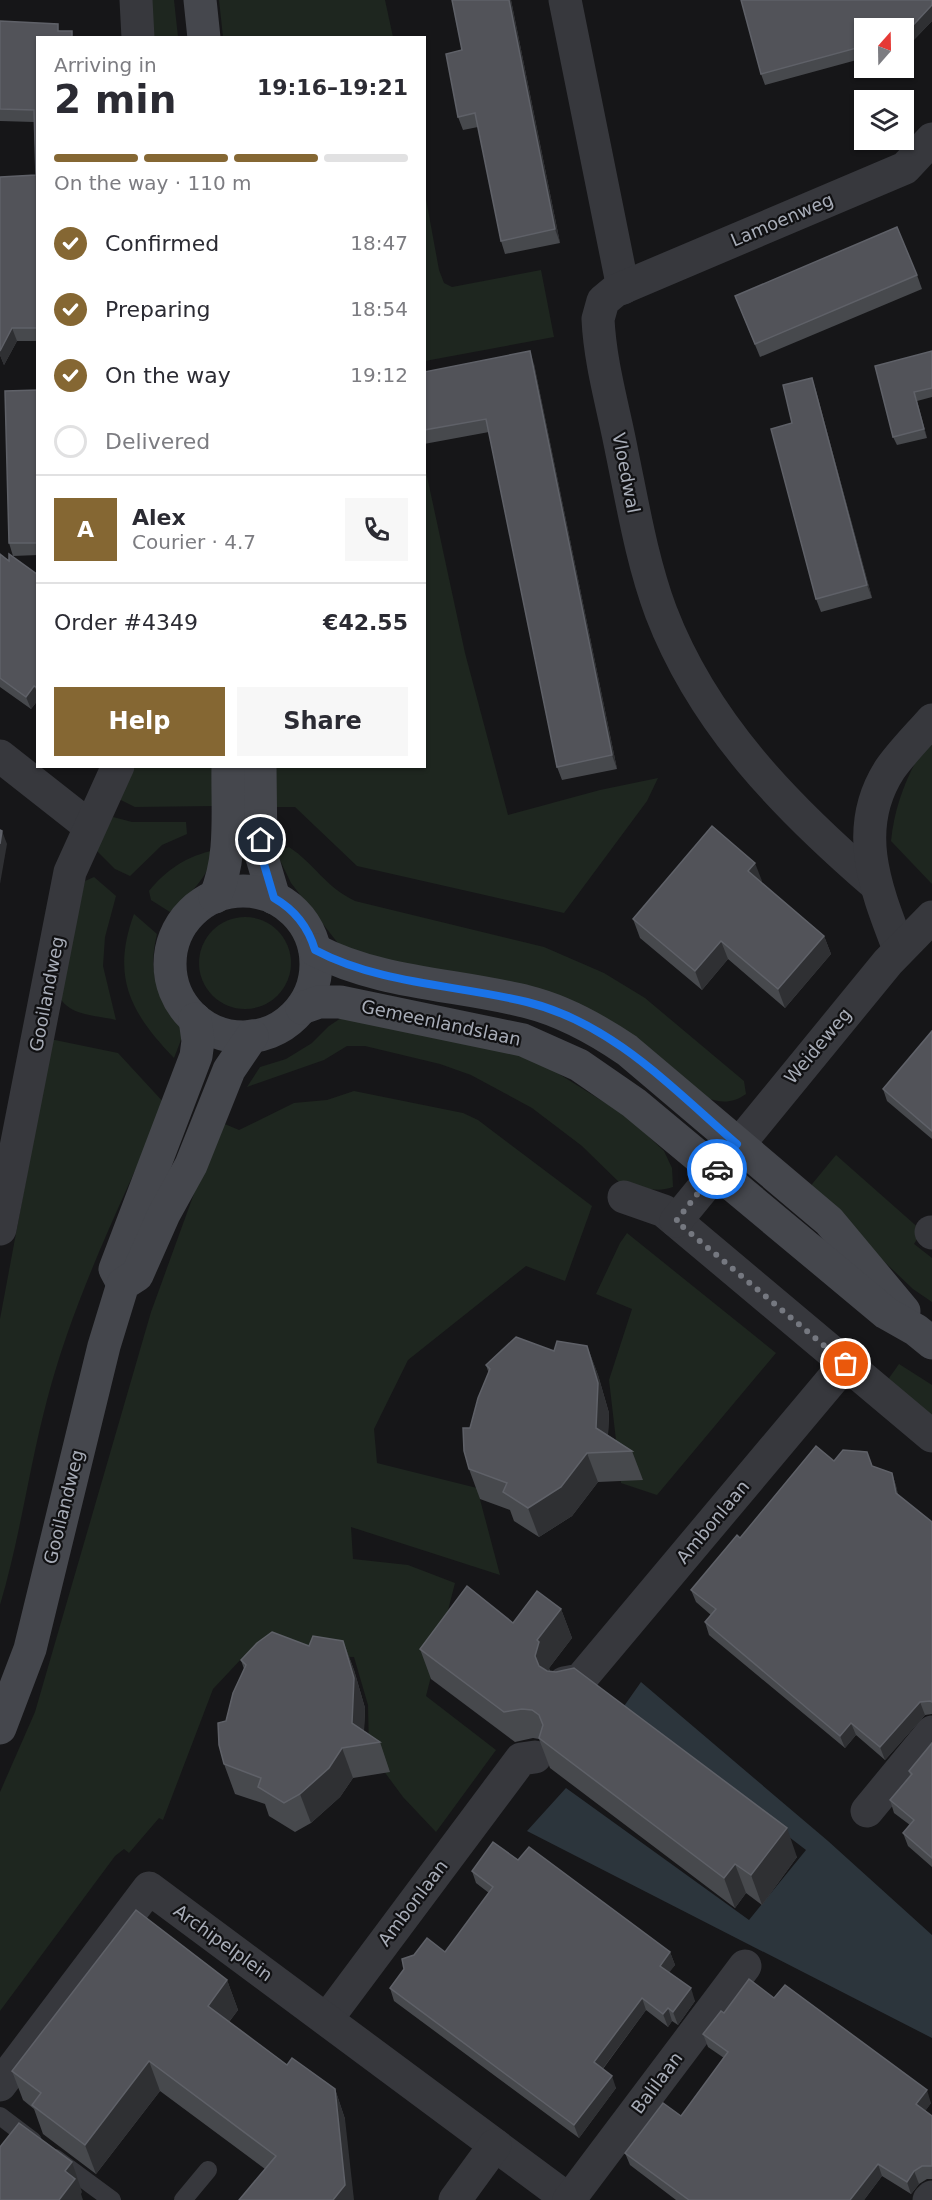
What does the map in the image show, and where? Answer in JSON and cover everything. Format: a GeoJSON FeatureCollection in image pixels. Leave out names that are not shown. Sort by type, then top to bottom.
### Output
{"type":"FeatureCollection","features":[{"type":"Feature","properties":{"kind":"main road"},"geometry":{"type":"LineString","coordinates":[[200,0],[204,36]]}},
{"type":"Feature","properties":{"kind":"main road"},"geometry":{"type":"LineString","coordinates":[[215,897],[222,880],[227,852],[228,768]]}},
{"type":"Feature","properties":{"kind":"main road"},"geometry":{"type":"LineString","coordinates":[[260,768],[261,854],[274,898]]}},
{"type":"Feature","properties":{"kind":"main road"},"geometry":{"type":"LineString","coordinates":[[244,891],[274,898],[291,909],[304,924],[315,950],[315,980],[302,1008],[285,1024],[263,1035],[222,1034],[195,1019],[185,1008],[174,987],[172,950],[183,922],[197,908],[215,897],[244,891]]}},
{"type":"Feature","properties":{"kind":"main road","name":"Gemeenlandslaan"},"geometry":{"type":"LineString","coordinates":[[315,950],[348,965],[421,982],[528,1002],[581,1022],[627,1050],[829,1221],[895,1297],[924,1336]]}},
{"type":"Feature","properties":{"kind":"main road","name":"Gemeenlandslaan"},"geometry":{"type":"LineString","coordinates":[[302,1008],[319,1002],[340,1002],[490,1031],[549,1050],[610,1084],[886,1313],[924,1336]]}},
{"type":"Feature","properties":{"kind":"main road","name":"Gooilandweg"},"geometry":{"type":"LineString","coordinates":[[123,1284],[115,1269],[196,1056],[198,1041],[195,1019]]}},
{"type":"Feature","properties":{"kind":"main road","name":"Gooilandweg"},"geometry":{"type":"LineString","coordinates":[[0,1728],[30,1649],[104,1346],[123,1284],[137,1275],[164,1215],[191,1165],[229,1070],[252,1036]]}},
{"type":"Feature","properties":{"kind":"street"},"geometry":{"type":"LineString","coordinates":[[136,0],[138,36]]}},
{"type":"Feature","properties":{"kind":"street"},"geometry":{"type":"LineString","coordinates":[[565,0],[623,288]]}},
{"type":"Feature","properties":{"kind":"street","name":"Lamoenweg"},"geometry":{"type":"LineString","coordinates":[[623,288],[905,168],[932,139]]}},
{"type":"Feature","properties":{"kind":"street","name":"Vloedwal"},"geometry":{"type":"LineString","coordinates":[[623,288],[603,301],[598,319],[599,336],[634,514],[661,613],[703,697],[729,737],[809,826],[875,884]]}},
{"type":"Feature","properties":{"kind":"street"},"geometry":{"type":"LineString","coordinates":[[899,949],[875,884],[869,845],[874,806],[890,770],[932,720]]}},
{"type":"Feature","properties":{"kind":"street"},"geometry":{"type":"LineString","coordinates":[[0,756],[89,826]]}},
{"type":"Feature","properties":{"kind":"street","name":"Gooilandweg"},"geometry":{"type":"LineString","coordinates":[[0,1229],[68,880],[89,826],[117,768]]}},
{"type":"Feature","properties":{"kind":"street","name":"Weideweg"},"geometry":{"type":"LineString","coordinates":[[676,1221],[899,949],[932,916]]}},
{"type":"Feature","properties":{"kind":"street"},"geometry":{"type":"LineString","coordinates":[[624,1197],[664,1211],[932,1436]]}},
{"type":"Feature","properties":{"kind":"street","name":"Ambonlaan"},"geometry":{"type":"LineString","coordinates":[[575,1686],[846,1364]]}},
{"type":"Feature","properties":{"kind":"street"},"geometry":{"type":"LineString","coordinates":[[867,1810],[932,1732]]}},
{"type":"Feature","properties":{"kind":"street","name":"Ambonlaan"},"geometry":{"type":"LineString","coordinates":[[327,2019],[525,1754]]}},
{"type":"Feature","properties":{"kind":"street","name":"Archipelplein"},"geometry":{"type":"LineString","coordinates":[[0,2085],[149,1888],[569,2200]]}},
{"type":"Feature","properties":{"kind":"street","name":"Balilaan"},"geometry":{"type":"LineString","coordinates":[[569,2200],[745,1966]]}},
{"type":"Feature","properties":{"kind":"street"},"geometry":{"type":"LineString","coordinates":[[455,2200],[495,2145]]}},
{"type":"Feature","properties":{"kind":"lane"},"geometry":{"type":"LineString","coordinates":[[0,2116],[112,2200]]}},
{"type":"Feature","properties":{"kind":"lane"},"geometry":{"type":"LineString","coordinates":[[183,2200],[208,2170]]}},
{"type":"Feature","properties":{"kind":"shaded area"},"geometry":{"type":"Polygon","coordinates":[[[142,0],[174,0],[178,36],[144,36],[142,0]]]}},
{"type":"Feature","properties":{"kind":"shaded area"},"geometry":{"type":"Polygon","coordinates":[[[219,0],[385,0],[393,36],[223,36],[219,0]]]}},
{"type":"Feature","properties":{"kind":"shaded area"},"geometry":{"type":"Polygon","coordinates":[[[426,199],[439,270],[444,283],[452,287],[541,270],[554,337],[426,361],[426,199]]]}},
{"type":"Feature","properties":{"kind":"shaded area"},"geometry":{"type":"Polygon","coordinates":[[[426,472],[465,653],[508,815],[600,790],[658,778],[647,801],[564,913],[357,866],[295,807],[273,807],[272,768],[426,768],[426,472]]]}},
{"type":"Feature","properties":{"kind":"shaded area"},"geometry":{"type":"Polygon","coordinates":[[[932,733],[932,884],[891,841],[896,812],[905,784],[932,733]]]}},
{"type":"Feature","properties":{"kind":"shaded area"},"geometry":{"type":"Polygon","coordinates":[[[134,768],[215,768],[216,806],[135,807],[119,799],[134,768]]]}},
{"type":"Feature","properties":{"kind":"shaded area"},"geometry":{"type":"Polygon","coordinates":[[[113,817],[132,822],[186,822],[187,834],[162,845],[130,876],[115,869],[96,850],[113,817]]]}},
{"type":"Feature","properties":{"kind":"shaded area"},"geometry":{"type":"Polygon","coordinates":[[[289,847],[335,889],[355,901],[544,947],[604,973],[645,998],[744,1081],[746,1094],[736,1100],[726,1102],[704,1097],[627,1036],[344,951],[291,883],[276,852],[289,847]]]}},
{"type":"Feature","properties":{"kind":"shaded area"},"geometry":{"type":"Polygon","coordinates":[[[215,850],[203,877],[170,912],[151,900],[149,891],[170,870],[195,856],[215,850]]]}},
{"type":"Feature","properties":{"kind":"shaded area"},"geometry":{"type":"Polygon","coordinates":[[[94,877],[116,896],[105,937],[103,966],[116,1020],[75,1011],[63,1002],[59,995],[85,881],[94,877]]]}},
{"type":"Feature","properties":{"kind":"shaded area"},"geometry":{"type":"Polygon","coordinates":[[[134,914],[157,934],[153,963],[158,986],[162,997],[184,1032],[174,1058],[146,1025],[129,992],[124,957],[127,936],[134,914]]]}},
{"type":"Feature","properties":{"kind":"shaded area"},"geometry":{"type":"Polygon","coordinates":[[[245,917],[263,920],[278,930],[288,945],[291,963],[288,981],[278,996],[263,1006],[245,1009],[227,1006],[212,996],[202,981],[199,963],[202,945],[212,930],[227,920],[245,917]]]}},
{"type":"Feature","properties":{"kind":"shaded area"},"geometry":{"type":"Polygon","coordinates":[[[347,1014],[535,1059],[628,1117],[664,1151],[672,1168],[673,1187],[660,1190],[623,1186],[582,1146],[532,1108],[471,1075],[440,1064],[365,1046],[347,1046],[324,1060],[247,1087],[260,1067],[286,1059],[312,1043],[329,1026],[347,1014]]]}},
{"type":"Feature","properties":{"kind":"shaded area"},"geometry":{"type":"Polygon","coordinates":[[[50,1039],[118,1053],[165,1104],[100,1250],[58,1362],[47,1400],[0,1605],[0,1319],[48,1062],[50,1039]]]}},
{"type":"Feature","properties":{"kind":"shaded area"},"geometry":{"type":"Polygon","coordinates":[[[354,1091],[463,1113],[478,1120],[592,1206],[565,1281],[526,1266],[408,1360],[374,1429],[377,1463],[477,1488],[500,1575],[351,1527],[353,1559],[408,1565],[455,1583],[426,1696],[496,1750],[436,1832],[403,1797],[369,1751],[368,1705],[354,1657],[244,1656],[213,1689],[163,1820],[159,1818],[129,1853],[124,1849],[115,1856],[0,2011],[0,1792],[35,1712],[151,1312],[220,1122],[239,1130],[294,1103],[327,1100],[354,1091]]]}},
{"type":"Feature","properties":{"kind":"shaded area"},"geometry":{"type":"Polygon","coordinates":[[[836,1155],[922,1231],[914,1244],[932,1258],[932,1302],[913,1289],[808,1189],[836,1155]]]}},
{"type":"Feature","properties":{"kind":"shaded area"},"geometry":{"type":"Polygon","coordinates":[[[627,1233],[776,1353],[657,1495],[621,1483],[609,1380],[632,1309],[596,1294],[627,1233]]]}},
{"type":"Feature","properties":{"kind":"shaded area"},"geometry":{"type":"Polygon","coordinates":[[[899,1364],[932,1385],[932,1419],[887,1381],[899,1364]]]}},
{"type":"Feature","properties":{"kind":"shaded area"},"geometry":{"type":"Polygon","coordinates":[[[641,1682],[828,1841],[932,1935],[932,2038],[527,1831],[566,1788],[749,1920],[806,1850],[622,1709],[641,1682]]]}},
{"type":"Feature","properties":{"kind":"building"},"geometry":{"type":"Polygon","coordinates":[[[452,0],[509,0],[555,229],[501,241],[475,113],[458,117],[446,54],[462,50],[452,0]]]}},
{"type":"Feature","properties":{"kind":"building"},"geometry":{"type":"Polygon","coordinates":[[[741,0],[932,0],[932,5],[914,24],[914,18],[854,18],[854,49],[761,74],[741,0]]]}},
{"type":"Feature","properties":{"kind":"building"},"geometry":{"type":"Polygon","coordinates":[[[0,21],[58,24],[58,31],[72,31],[72,36],[36,36],[36,175],[34,110],[0,109],[0,21]]]}},
{"type":"Feature","properties":{"kind":"building"},"geometry":{"type":"Polygon","coordinates":[[[36,175],[36,328],[12,328],[0,351],[0,177],[36,175]]]}},
{"type":"Feature","properties":{"kind":"building"},"geometry":{"type":"Polygon","coordinates":[[[897,227],[917,275],[755,344],[735,296],[897,227]]]}},
{"type":"Feature","properties":{"kind":"building"},"geometry":{"type":"Polygon","coordinates":[[[530,351],[612,755],[557,767],[486,419],[426,430],[426,372],[530,351]]]}},
{"type":"Feature","properties":{"kind":"building"},"geometry":{"type":"Polygon","coordinates":[[[932,351],[932,388],[914,392],[924,429],[893,437],[875,366],[932,351]]]}},
{"type":"Feature","properties":{"kind":"building"},"geometry":{"type":"Polygon","coordinates":[[[812,378],[867,585],[816,599],[771,429],[792,423],[783,385],[812,378]]]}},
{"type":"Feature","properties":{"kind":"building"},"geometry":{"type":"Polygon","coordinates":[[[36,390],[36,543],[9,543],[5,391],[36,390]]]}},
{"type":"Feature","properties":{"kind":"building"},"geometry":{"type":"Polygon","coordinates":[[[0,554],[9,561],[9,554],[36,574],[36,687],[34,686],[26,697],[0,678],[0,554]]]}},
{"type":"Feature","properties":{"kind":"building"},"geometry":{"type":"Polygon","coordinates":[[[712,826],[755,863],[748,871],[824,936],[778,989],[721,941],[695,971],[633,919],[712,826]]]}},
{"type":"Feature","properties":{"kind":"building"},"geometry":{"type":"Polygon","coordinates":[[[932,1031],[932,1131],[883,1089],[932,1031]]]}},
{"type":"Feature","properties":{"kind":"building"},"geometry":{"type":"Polygon","coordinates":[[[516,1337],[554,1351],[557,1341],[587,1346],[598,1383],[596,1428],[632,1451],[587,1453],[561,1487],[528,1508],[503,1492],[507,1483],[469,1469],[464,1451],[463,1428],[470,1428],[478,1398],[490,1369],[486,1365],[516,1337]]]}},
{"type":"Feature","properties":{"kind":"building"},"geometry":{"type":"Polygon","coordinates":[[[816,1446],[834,1461],[843,1450],[867,1452],[872,1466],[892,1473],[896,1493],[932,1522],[932,1702],[920,1702],[880,1747],[851,1723],[840,1736],[705,1622],[716,1609],[691,1590],[737,1535],[740,1538],[816,1446]]]}},
{"type":"Feature","properties":{"kind":"building"},"geometry":{"type":"Polygon","coordinates":[[[467,1586],[513,1623],[537,1591],[561,1609],[537,1640],[539,1642],[535,1656],[539,1666],[547,1671],[556,1672],[574,1668],[787,1828],[751,1875],[735,1864],[724,1878],[539,1738],[543,1725],[539,1715],[532,1710],[522,1709],[504,1712],[420,1649],[467,1586]]]}},
{"type":"Feature","properties":{"kind":"building"},"geometry":{"type":"Polygon","coordinates":[[[272,1632],[309,1646],[313,1636],[343,1641],[354,1678],[352,1723],[380,1742],[342,1748],[329,1768],[300,1794],[284,1803],[258,1787],[261,1778],[224,1764],[219,1745],[218,1723],[226,1721],[233,1693],[246,1665],[241,1660],[257,1643],[272,1632]]]}},
{"type":"Feature","properties":{"kind":"building"},"geometry":{"type":"Polygon","coordinates":[[[932,1743],[932,1858],[903,1833],[914,1820],[890,1800],[912,1774],[909,1771],[932,1743]]]}},
{"type":"Feature","properties":{"kind":"building"},"geometry":{"type":"Polygon","coordinates":[[[493,1842],[518,1860],[529,1847],[670,1952],[660,1966],[691,1988],[673,2012],[668,2008],[663,2014],[642,1998],[594,2062],[612,2076],[574,2125],[390,1988],[404,1969],[402,1959],[414,1955],[427,1938],[445,1952],[493,1887],[472,1871],[493,1842]]]}},
{"type":"Feature","properties":{"kind":"building"},"geometry":{"type":"Polygon","coordinates":[[[136,1910],[227,1980],[208,2006],[287,2065],[292,2058],[335,2089],[345,2185],[333,2200],[239,2200],[276,2156],[149,2061],[85,2145],[32,2105],[41,2093],[12,2071],[136,1910]]]}},
{"type":"Feature","properties":{"kind":"building"},"geometry":{"type":"Polygon","coordinates":[[[749,1979],[774,1998],[785,1985],[927,2090],[916,2104],[932,2116],[932,2166],[922,2166],[914,2171],[907,2182],[878,2164],[850,2200],[689,2200],[625,2153],[663,2103],[681,2116],[728,2052],[703,2034],[721,2011],[724,2013],[749,1979]]]}},
{"type":"Feature","properties":{"kind":"building"},"geometry":{"type":"Polygon","coordinates":[[[19,2123],[72,2162],[65,2171],[75,2179],[59,2200],[0,2200],[0,2147],[19,2123]]]}},
{"type":"Feature","properties":{"kind":"way so far"},"geometry":{"type":"LineString","coordinates":[[717,1169],[676,1221],[846,1364]]}},
{"type":"Feature","properties":{"kind":"route"},"geometry":{"type":"LineString","coordinates":[[261,840],[261,854],[274,898],[285,904],[304,924],[315,950],[348,965],[421,982],[528,1002],[594,1028],[627,1050],[737,1144],[717,1169]]}}]}
